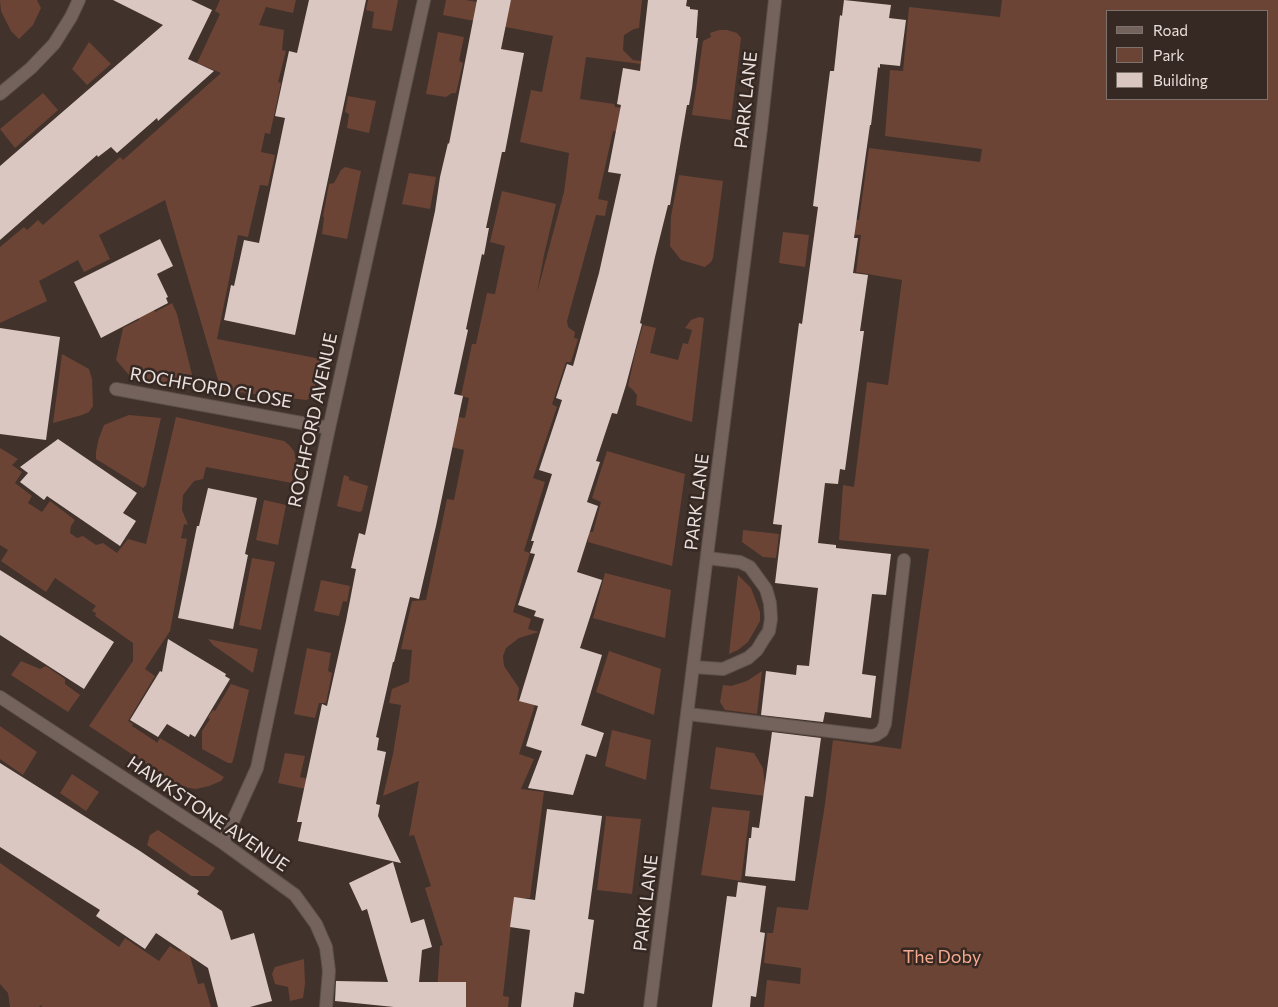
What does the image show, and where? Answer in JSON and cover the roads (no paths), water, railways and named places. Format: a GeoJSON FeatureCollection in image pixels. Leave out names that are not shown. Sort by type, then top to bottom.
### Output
{"type":"FeatureCollection","features":[{"type":"Feature","properties":{"kind":"street"},"geometry":{"type":"LineString","coordinates":[[0,94],[31,68],[54,44],[79,0]]}},
{"type":"Feature","properties":{"kind":"street","name":"ROCHFORD AVENUE"},"geometry":{"type":"LineString","coordinates":[[223,843],[256,768],[424,0]]}},
{"type":"Feature","properties":{"kind":"street","name":"PARK LANE"},"geometry":{"type":"LineString","coordinates":[[650,1007],[708,558],[775,0]]}},
{"type":"Feature","properties":{"kind":"street","name":"ROCHFORD CLOSE"},"geometry":{"type":"LineString","coordinates":[[116,389],[329,428]]}},
{"type":"Feature","properties":{"kind":"street"},"geometry":{"type":"LineString","coordinates":[[693,667],[723,669],[748,658],[769,631],[771,620],[770,603],[766,589],[750,567],[740,562],[708,558]]}},
{"type":"Feature","properties":{"kind":"street"},"geometry":{"type":"LineString","coordinates":[[688,714],[876,736],[882,731],[884,724],[904,560]]}},
{"type":"Feature","properties":{"kind":"street","name":"HAWKSTONE AVENUE"},"geometry":{"type":"LineString","coordinates":[[0,697],[223,843],[290,890],[309,912],[326,947],[329,971],[326,1007]]}},
{"type":"Feature","properties":{"kind":"park label","name":"The Doby"},"geometry":{"type":"Point","coordinates":[942,957]}}]}
